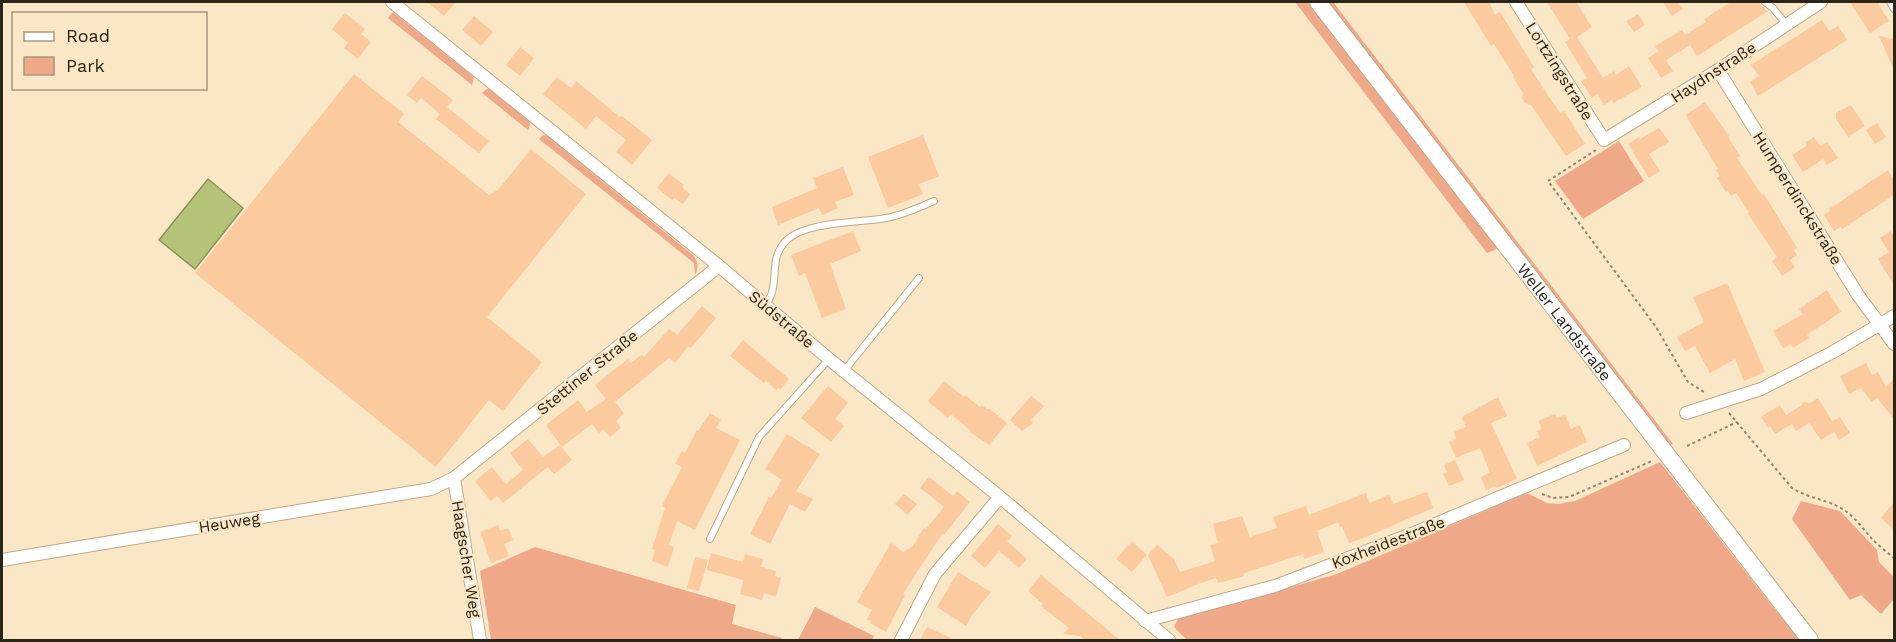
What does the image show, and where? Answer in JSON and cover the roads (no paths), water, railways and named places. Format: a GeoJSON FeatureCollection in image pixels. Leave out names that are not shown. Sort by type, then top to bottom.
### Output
{"type":"FeatureCollection","features":[{"type":"Feature","properties":{"kind":"main road","name":"Weller Landstraße"},"geometry":{"type":"LineString","coordinates":[[1318,2],[1810,640]]}},
{"type":"Feature","properties":{"kind":"street","name":"Südstraße"},"geometry":{"type":"LineString","coordinates":[[392,2],[719,266],[1000,497],[1169,640]]}},
{"type":"Feature","properties":{"kind":"street","name":"Lortzingstraße"},"geometry":{"type":"LineString","coordinates":[[1516,2],[1604,140]]}},
{"type":"Feature","properties":{"kind":"street","name":"Haydnstraße"},"geometry":{"type":"LineString","coordinates":[[1604,140],[1718,70],[1821,2]]}},
{"type":"Feature","properties":{"kind":"street","name":"Humperdinckstraße"},"geometry":{"type":"LineString","coordinates":[[1718,70],[1858,295],[1894,344]]}},
{"type":"Feature","properties":{"kind":"street","name":"Stettiner Straße"},"geometry":{"type":"LineString","coordinates":[[454,478],[719,266]]}},
{"type":"Feature","properties":{"kind":"street"},"geometry":{"type":"LineString","coordinates":[[1686,413],[1761,389],[1833,352],[1894,315]]}},
{"type":"Feature","properties":{"kind":"street","name":"Koxheidestraße"},"geometry":{"type":"LineString","coordinates":[[1145,621],[1275,586],[1414,533],[1624,445]]}},
{"type":"Feature","properties":{"kind":"street","name":"Heuweg"},"geometry":{"type":"LineString","coordinates":[[2,560],[431,489],[454,478]]}},
{"type":"Feature","properties":{"kind":"street","name":"Haagscher Weg"},"geometry":{"type":"LineString","coordinates":[[454,478],[480,640]]}},
{"type":"Feature","properties":{"kind":"street"},"geometry":{"type":"LineString","coordinates":[[900,640],[935,574],[1000,497]]}},
{"type":"Feature","properties":{"kind":"lane"},"geometry":{"type":"LineString","coordinates":[[1765,2],[1786,24]]}},
{"type":"Feature","properties":{"kind":"lane"},"geometry":{"type":"LineString","coordinates":[[1890,2],[1894,9]]}},
{"type":"Feature","properties":{"kind":"lane"},"geometry":{"type":"LineString","coordinates":[[765,305],[772,294],[777,255],[789,238],[801,232],[843,222],[885,218],[906,213],[934,201]]}},
{"type":"Feature","properties":{"kind":"lane"},"geometry":{"type":"LineString","coordinates":[[844,371],[919,278]]}},
{"type":"Feature","properties":{"kind":"lane"},"geometry":{"type":"LineString","coordinates":[[710,539],[759,437],[829,358]]}}]}
